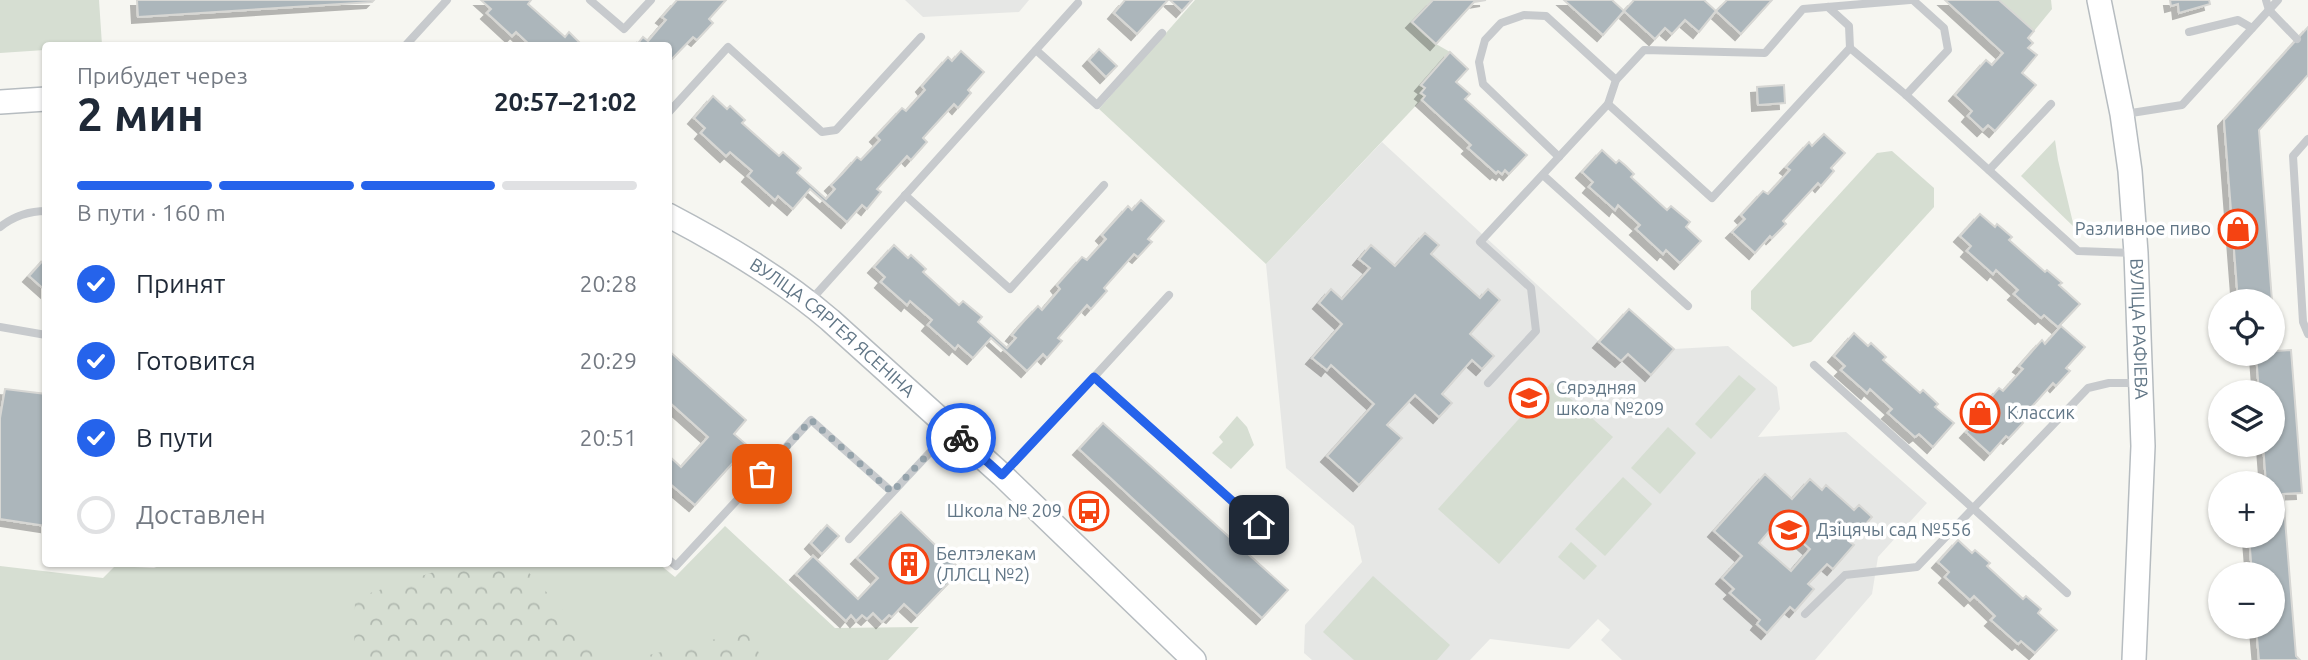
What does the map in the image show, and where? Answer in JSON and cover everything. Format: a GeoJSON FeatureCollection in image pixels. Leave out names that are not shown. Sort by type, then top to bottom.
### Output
{"type":"FeatureCollection","features":[{"type":"Feature","properties":{"kind":"main road","name":"ВУЛІЦА РАФІЕВА"},"geometry":{"type":"LineString","coordinates":[[2099,0],[2122,114],[2130,171],[2136,253],[2142,383],[2141,516],[2134,660]]}},
{"type":"Feature","properties":{"kind":"main road"},"geometry":{"type":"LineString","coordinates":[[0,102],[42,99]]}},
{"type":"Feature","properties":{"kind":"main road","name":"ВУЛІЦА СЯРГЕЯ ЯСЕНІНА"},"geometry":{"type":"LineString","coordinates":[[672,217],[717,241],[809,302],[1002,475],[1194,660]]}},
{"type":"Feature","properties":{"kind":"lane"},"geometry":{"type":"LineString","coordinates":[[409,42],[447,0]]}},
{"type":"Feature","properties":{"kind":"lane"},"geometry":{"type":"LineString","coordinates":[[590,0],[624,29],[651,0]]}},
{"type":"Feature","properties":{"kind":"lane"},"geometry":{"type":"LineString","coordinates":[[1488,383],[1536,331],[1531,288],[1480,242],[1608,104],[1616,80],[1644,50],[1765,53],[1803,9],[1911,0],[1944,28],[1948,50],[1906,95]]}},
{"type":"Feature","properties":{"kind":"lane"},"geometry":{"type":"LineString","coordinates":[[2266,0],[2269,9],[2297,39]]}},
{"type":"Feature","properties":{"kind":"lane"},"geometry":{"type":"LineString","coordinates":[[2122,114],[2182,105],[2278,0]]}},
{"type":"Feature","properties":{"kind":"lane"},"geometry":{"type":"LineString","coordinates":[[809,302],[1078,3]]}},
{"type":"Feature","properties":{"kind":"lane"},"geometry":{"type":"LineString","coordinates":[[1608,104],[1712,198],[1850,48],[1849,26],[1828,8]]}},
{"type":"Feature","properties":{"kind":"lane"},"geometry":{"type":"LineString","coordinates":[[1559,157],[1483,84],[1479,62],[1485,40],[1501,23],[1524,15],[1546,16],[1616,80]]}},
{"type":"Feature","properties":{"kind":"lane"},"geometry":{"type":"LineString","coordinates":[[2189,32],[2238,20],[2252,28]]}},
{"type":"Feature","properties":{"kind":"lane"},"geometry":{"type":"LineString","coordinates":[[1036,50],[1097,105],[1162,33]]}},
{"type":"Feature","properties":{"kind":"lane"},"geometry":{"type":"LineString","coordinates":[[672,109],[728,47],[822,132],[836,130],[921,37]]}},
{"type":"Feature","properties":{"kind":"lane"},"geometry":{"type":"LineString","coordinates":[[1850,48],[1906,95],[2078,251],[2136,253]]}},
{"type":"Feature","properties":{"kind":"lane"},"geometry":{"type":"LineString","coordinates":[[1989,170],[2051,104]]}},
{"type":"Feature","properties":{"kind":"lane"},"geometry":{"type":"LineString","coordinates":[[2308,139],[2293,156],[2303,322],[2308,334]]}},
{"type":"Feature","properties":{"kind":"lane"},"geometry":{"type":"LineString","coordinates":[[1543,175],[1688,306]]}},
{"type":"Feature","properties":{"kind":"lane"},"geometry":{"type":"LineString","coordinates":[[905,195],[1010,289],[1104,185]]}},
{"type":"Feature","properties":{"kind":"lane"},"geometry":{"type":"LineString","coordinates":[[0,227],[9,219],[24,213],[42,211]]}},
{"type":"Feature","properties":{"kind":"lane"},"geometry":{"type":"LineString","coordinates":[[1002,475],[1169,295]]}},
{"type":"Feature","properties":{"kind":"lane"},"geometry":{"type":"LineString","coordinates":[[0,327],[42,334]]}},
{"type":"Feature","properties":{"kind":"lane"},"geometry":{"type":"LineString","coordinates":[[1814,365],[2067,593]]}},
{"type":"Feature","properties":{"kind":"lane"},"geometry":{"type":"LineString","coordinates":[[1094,377],[1280,544]]}},
{"type":"Feature","properties":{"kind":"lane"},"geometry":{"type":"LineString","coordinates":[[1805,614],[1845,575],[1917,567],[2088,388],[2109,383],[2142,383]]}},
{"type":"Feature","properties":{"kind":"lane"},"geometry":{"type":"LineString","coordinates":[[672,562],[676,566],[811,420],[892,492]]}},
{"type":"Feature","properties":{"kind":"lane"},"geometry":{"type":"LineString","coordinates":[[849,539],[951,430]]}},
{"type":"Feature","properties":{"kind":"shaded area"},"geometry":{"type":"Polygon","coordinates":[[[905,0],[1029,0],[1019,12],[923,17],[905,0]]]}},
{"type":"Feature","properties":{"kind":"shaded area","name":"Сярэдняя школа №209"},"geometry":{"type":"Polygon","coordinates":[[[1382,142],[1620,361],[1628,354],[1651,375],[1674,349],[1728,346],[1777,387],[1780,409],[1758,437],[1846,432],[1927,503],[1878,557],[1872,594],[1815,660],[1622,660],[1601,640],[1610,630],[1598,619],[1569,649],[1490,639],[1470,660],[1312,660],[1304,653],[1305,625],[1362,562],[1354,526],[1286,468],[1266,264],[1382,142]]]}},
{"type":"Feature","properties":{"kind":"green space"},"geometry":{"type":"Polygon","coordinates":[[[0,0],[99,0],[102,42],[42,42],[42,50],[0,53],[0,0]]]}},
{"type":"Feature","properties":{"kind":"green space"},"geometry":{"type":"Polygon","coordinates":[[[1195,0],[1433,0],[1436,44],[1450,52],[1421,84],[1425,88],[1421,92],[1425,96],[1266,264],[1099,109],[1195,0]]]}},
{"type":"Feature","properties":{"kind":"green space"},"geometry":{"type":"Polygon","coordinates":[[[1999,0],[2051,0],[2052,9],[2034,31],[1999,0]]]}},
{"type":"Feature","properties":{"kind":"green space"},"geometry":{"type":"Polygon","coordinates":[[[2055,140],[2058,160],[2074,227],[2021,176],[2055,140]]]}},
{"type":"Feature","properties":{"kind":"green space"},"geometry":{"type":"Polygon","coordinates":[[[1892,151],[1934,188],[1934,207],[1811,342],[1793,347],[1751,309],[1751,291],[1877,153],[1892,151]]]}},
{"type":"Feature","properties":{"kind":"green space"},"geometry":{"type":"Polygon","coordinates":[[[1739,375],[1756,389],[1711,439],[1695,424],[1739,375]]]}},
{"type":"Feature","properties":{"kind":"green space"},"geometry":{"type":"Polygon","coordinates":[[[1552,382],[1613,437],[1499,564],[1438,509],[1552,382]]]}},
{"type":"Feature","properties":{"kind":"green space"},"geometry":{"type":"Polygon","coordinates":[[[1237,416],[1247,427],[1254,445],[1231,469],[1212,453],[1223,442],[1219,437],[1237,416]]]}},
{"type":"Feature","properties":{"kind":"green space"},"geometry":{"type":"Polygon","coordinates":[[[1668,427],[1696,453],[1660,494],[1631,468],[1668,427]]]}},
{"type":"Feature","properties":{"kind":"green space"},"geometry":{"type":"Polygon","coordinates":[[[1623,477],[1652,504],[1605,556],[1575,529],[1623,477]]]}},
{"type":"Feature","properties":{"kind":"green space"},"geometry":{"type":"Polygon","coordinates":[[[725,526],[835,628],[919,627],[888,660],[0,660],[0,566],[103,578],[114,567],[663,567],[675,577],[725,526]]]}},
{"type":"Feature","properties":{"kind":"green space"},"geometry":{"type":"Polygon","coordinates":[[[1571,542],[1597,566],[1584,580],[1558,557],[1571,542]]]}},
{"type":"Feature","properties":{"kind":"green space"},"geometry":{"type":"Polygon","coordinates":[[[449,567],[524,567],[608,660],[354,660],[355,598],[449,567]]]}},
{"type":"Feature","properties":{"kind":"green space"},"geometry":{"type":"Polygon","coordinates":[[[1373,576],[1450,645],[1437,660],[1354,660],[1323,632],[1373,576]]]}},
{"type":"Feature","properties":{"kind":"green space"},"geometry":{"type":"Polygon","coordinates":[[[749,631],[762,660],[628,660],[749,631]]]}},
{"type":"Feature","properties":{"kind":"building"},"geometry":{"type":"Polygon","coordinates":[[[137,0],[374,0],[138,17],[137,0]]]}},
{"type":"Feature","properties":{"kind":"building"},"geometry":{"type":"Polygon","coordinates":[[[481,0],[531,0],[528,4],[565,37],[569,32],[579,42],[527,42],[516,32],[512,36],[487,13],[491,9],[481,0]]]}},
{"type":"Feature","properties":{"kind":"building"},"geometry":{"type":"Polygon","coordinates":[[[677,0],[726,0],[709,19],[713,23],[697,40],[693,37],[672,59],[672,42],[639,42],[643,37],[648,41],[666,20],[662,17],[677,0]]]}},
{"type":"Feature","properties":{"kind":"building"},"geometry":{"type":"Polygon","coordinates":[[[1125,0],[1168,0],[1137,34],[1114,13],[1125,0]]]}},
{"type":"Feature","properties":{"kind":"building"},"geometry":{"type":"Polygon","coordinates":[[[1170,0],[1192,0],[1182,11],[1170,0]]]}},
{"type":"Feature","properties":{"kind":"building"},"geometry":{"type":"Polygon","coordinates":[[[1433,0],[1486,0],[1474,2],[1436,44],[1412,22],[1433,0]]]}},
{"type":"Feature","properties":{"kind":"building"},"geometry":{"type":"Polygon","coordinates":[[[1564,0],[1612,0],[1624,11],[1603,35],[1564,0]]]}},
{"type":"Feature","properties":{"kind":"building"},"geometry":{"type":"Polygon","coordinates":[[[1634,0],[1704,0],[1716,11],[1699,32],[1685,20],[1672,34],[1665,28],[1655,39],[1624,11],[1634,0]]]}},
{"type":"Feature","properties":{"kind":"building"},"geometry":{"type":"Polygon","coordinates":[[[1727,0],[1772,0],[1741,34],[1716,11],[1727,0]]]}},
{"type":"Feature","properties":{"kind":"building"},"geometry":{"type":"Polygon","coordinates":[[[1945,0],[1999,0],[2034,31],[2028,38],[2033,43],[2028,48],[2037,55],[2022,73],[2036,85],[1995,131],[1988,125],[1983,130],[1968,116],[1972,111],[1955,95],[1986,60],[1992,65],[2003,53],[1945,0]]]}},
{"type":"Feature","properties":{"kind":"building"},"geometry":{"type":"Polygon","coordinates":[[[2170,0],[2209,0],[2210,4],[2179,13],[2178,4],[2171,6],[2170,0]]]}},
{"type":"Feature","properties":{"kind":"building"},"geometry":{"type":"Polygon","coordinates":[[[2308,27],[2308,75],[2259,130],[2271,289],[2237,289],[2224,120],[2308,27]]]}},
{"type":"Feature","properties":{"kind":"building"},"geometry":{"type":"Polygon","coordinates":[[[1099,49],[1117,66],[1106,77],[1089,60],[1099,49]]]}},
{"type":"Feature","properties":{"kind":"building"},"geometry":{"type":"Polygon","coordinates":[[[961,51],[984,72],[968,90],[971,93],[958,108],[954,104],[923,138],[927,142],[911,160],[907,156],[877,189],[881,192],[867,209],[862,205],[847,222],[810,189],[793,209],[778,196],[775,200],[748,176],[752,171],[730,152],[726,156],[701,133],[705,128],[694,118],[713,96],[727,109],[730,106],[745,120],[742,123],[779,156],[783,152],[801,168],[797,173],[826,199],[835,189],[831,185],[857,157],[861,160],[880,140],[876,136],[902,108],[906,111],[925,90],[922,86],[948,57],[952,61],[961,51]]]}},
{"type":"Feature","properties":{"kind":"building"},"geometry":{"type":"Polygon","coordinates":[[[1450,52],[1468,69],[1456,82],[1470,94],[1465,99],[1527,155],[1509,174],[1505,170],[1502,174],[1498,171],[1496,173],[1468,148],[1471,145],[1422,100],[1425,96],[1421,93],[1425,88],[1421,85],[1450,52]]]}},
{"type":"Feature","properties":{"kind":"building"},"geometry":{"type":"Polygon","coordinates":[[[1784,85],[1785,103],[1758,105],[1757,87],[1784,85]]]}},
{"type":"Feature","properties":{"kind":"building"},"geometry":{"type":"Polygon","coordinates":[[[1824,134],[1845,153],[1831,168],[1834,171],[1821,186],[1818,183],[1783,221],[1786,224],[1772,238],[1770,236],[1755,253],[1732,232],[1745,219],[1741,215],[1763,191],[1768,194],[1790,170],[1786,167],[1809,142],[1812,146],[1824,134]]]}},
{"type":"Feature","properties":{"kind":"building"},"geometry":{"type":"Polygon","coordinates":[[[1602,150],[1616,163],[1619,160],[1626,166],[1634,174],[1631,177],[1667,210],[1671,206],[1690,222],[1686,227],[1701,241],[1680,263],[1666,250],[1663,254],[1636,229],[1640,225],[1618,205],[1615,210],[1589,187],[1593,182],[1582,172],[1602,150]]]}},
{"type":"Feature","properties":{"kind":"building"},"geometry":{"type":"Polygon","coordinates":[[[1141,200],[1164,221],[1148,239],[1152,242],[1138,257],[1134,254],[1104,288],[1107,291],[1091,309],[1087,305],[1058,338],[1062,341],[1047,358],[1043,354],[1027,371],[991,338],[973,358],[958,345],[955,349],[928,325],[932,320],[910,301],[907,305],[881,282],[885,277],[874,267],[894,245],[908,258],[911,255],[926,269],[923,272],[959,305],[963,301],[982,317],[978,322],[1007,348],[1016,338],[1012,335],[1038,306],[1042,310],[1060,289],[1057,285],[1082,257],[1087,260],[1106,239],[1102,235],[1128,206],[1132,210],[1141,200]]]}},
{"type":"Feature","properties":{"kind":"building"},"geometry":{"type":"Polygon","coordinates":[[[1980,214],[2012,237],[2009,240],[2045,272],[2047,270],[2062,283],[2059,285],[2080,304],[2058,327],[2044,315],[2041,318],[2014,294],[2018,290],[1996,270],[1993,274],[1967,251],[1971,246],[1960,236],[1980,214]]]}},
{"type":"Feature","properties":{"kind":"building"},"geometry":{"type":"Polygon","coordinates":[[[1425,233],[1439,245],[1431,254],[1480,298],[1488,289],[1500,300],[1470,334],[1494,356],[1482,369],[1472,360],[1442,394],[1452,403],[1439,417],[1415,395],[1387,425],[1402,438],[1359,485],[1327,456],[1374,404],[1331,365],[1327,370],[1312,358],[1342,324],[1319,303],[1331,289],[1342,299],[1370,268],[1359,259],[1371,245],[1395,266],[1425,233]]]}},
{"type":"Feature","properties":{"kind":"building"},"geometry":{"type":"Polygon","coordinates":[[[42,261],[42,287],[29,276],[42,261]]]}},
{"type":"Feature","properties":{"kind":"building"},"geometry":{"type":"Polygon","coordinates":[[[1629,309],[1674,349],[1651,375],[1628,354],[1621,361],[1599,342],[1629,309]]]}},
{"type":"Feature","properties":{"kind":"building"},"geometry":{"type":"Polygon","coordinates":[[[2061,326],[2085,347],[2066,368],[2070,371],[2056,386],[2053,383],[2020,420],[2023,423],[2009,438],[2006,436],[1990,454],[1966,432],[1979,418],[1975,415],[1999,388],[2003,391],[2023,369],[2019,366],[2042,340],[2045,344],[2061,326]]]}},
{"type":"Feature","properties":{"kind":"building"},"geometry":{"type":"Polygon","coordinates":[[[1854,333],[1868,346],[1871,343],[1886,357],[1883,360],[1920,393],[1923,390],[1938,404],[1935,407],[1954,423],[1933,447],[1919,434],[1915,437],[1888,413],[1892,409],[1870,389],[1867,393],[1841,370],[1845,366],[1834,356],[1854,333]]]}},
{"type":"Feature","properties":{"kind":"building"},"geometry":{"type":"Polygon","coordinates":[[[2285,350],[2291,350],[2302,493],[2285,494],[2285,471],[2265,471],[2264,457],[2285,457],[2285,380],[2258,380],[2257,366],[2285,366],[2285,350]]]}},
{"type":"Feature","properties":{"kind":"building"},"geometry":{"type":"Polygon","coordinates":[[[672,354],[746,420],[734,434],[748,446],[695,505],[672,485],[672,459],[681,467],[708,437],[672,405],[672,354]]]}},
{"type":"Feature","properties":{"kind":"building"},"geometry":{"type":"Polygon","coordinates":[[[5,389],[42,394],[42,525],[0,519],[0,418],[5,389]]]}},
{"type":"Feature","properties":{"kind":"building"},"geometry":{"type":"Polygon","coordinates":[[[1103,423],[1288,590],[1262,618],[1079,449],[1103,423]]]}},
{"type":"Feature","properties":{"kind":"building"},"geometry":{"type":"Polygon","coordinates":[[[1765,474],[1792,499],[1810,479],[1822,490],[1826,485],[1854,510],[1859,505],[1872,517],[1850,542],[1854,545],[1833,569],[1827,564],[1808,584],[1814,589],[1795,611],[1790,607],[1767,633],[1757,624],[1760,620],[1730,593],[1734,589],[1722,578],[1742,556],[1714,531],[1765,474]],[[1778,521],[1759,543],[1791,571],[1810,549],[1778,521]]]}},
{"type":"Feature","properties":{"kind":"building","name":"Белтэлекам (ЛЛСЦ №2)"},"geometry":{"type":"Polygon","coordinates":[[[901,512],[961,570],[917,616],[904,604],[892,617],[889,615],[882,622],[873,613],[867,619],[862,615],[856,621],[851,615],[846,621],[796,574],[813,556],[858,599],[878,578],[857,558],[901,512]]]}},
{"type":"Feature","properties":{"kind":"building"},"geometry":{"type":"Polygon","coordinates":[[[2285,519],[2296,656],[2300,660],[2259,660],[2257,639],[2285,639],[2285,562],[2251,562],[2250,548],[2285,548],[2285,519]]]}},
{"type":"Feature","properties":{"kind":"building"},"geometry":{"type":"Polygon","coordinates":[[[827,525],[839,536],[822,554],[811,543],[827,525]]]}},
{"type":"Feature","properties":{"kind":"building"},"geometry":{"type":"Polygon","coordinates":[[[1958,540],[1972,553],[1975,550],[1990,563],[1987,566],[2023,599],[2026,596],[2041,609],[2038,613],[2057,630],[2035,653],[2021,641],[2018,644],[1991,620],[1995,616],[1974,596],[1970,600],[1945,577],[1949,572],[1938,562],[1958,540]]]}},
{"type":"Feature","properties":{"kind":"way so far"},"geometry":{"type":"LineString","coordinates":[[762,474],[811,420],[892,492],[951,430],[961,438]]}},
{"type":"Feature","properties":{"kind":"place","name":"Разливное пиво"},"geometry":{"type":"Point","coordinates":[2238,229]}},
{"type":"Feature","properties":{"kind":"place","name":"Сярэдняя школа №209"},"geometry":{"type":"Point","coordinates":[1529,398]}},
{"type":"Feature","properties":{"kind":"place","name":"Классик"},"geometry":{"type":"Point","coordinates":[1980,413]}},
{"type":"Feature","properties":{"kind":"place","name":"Школа № 209"},"geometry":{"type":"Point","coordinates":[1089,511]}},
{"type":"Feature","properties":{"kind":"place","name":"Дзіцячы сад №556"},"geometry":{"type":"Point","coordinates":[1789,530]}},
{"type":"Feature","properties":{"kind":"place","name":"Белтэлекам (ЛЛСЦ №2)"},"geometry":{"type":"Point","coordinates":[909,564]}},
{"type":"Feature","properties":{"kind":"route"},"geometry":{"type":"LineString","coordinates":[[961,438],[1002,475],[1094,377],[1259,525]]}}]}
